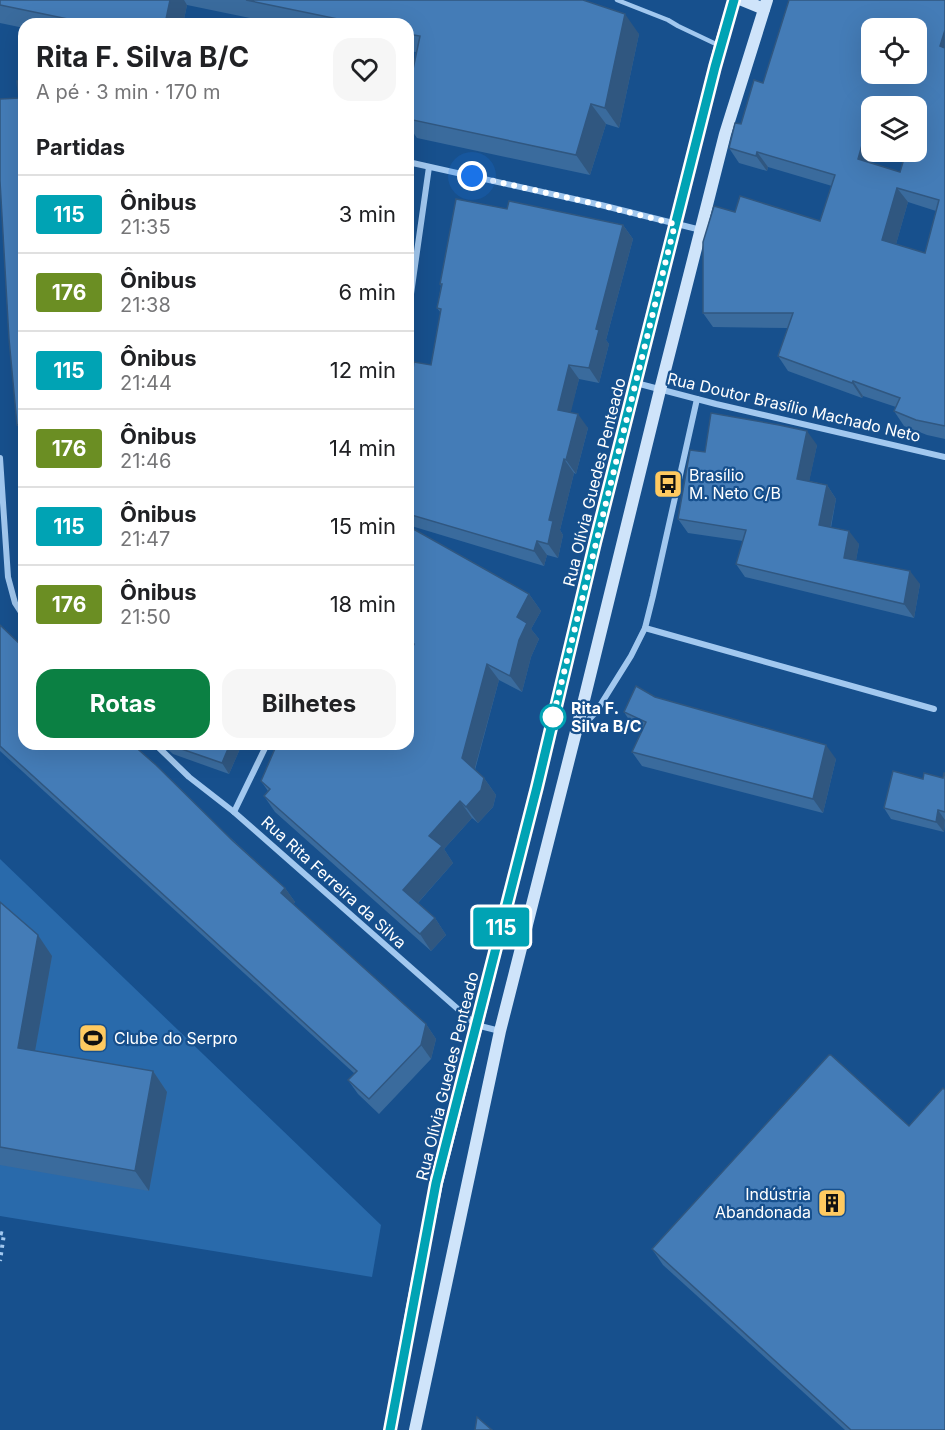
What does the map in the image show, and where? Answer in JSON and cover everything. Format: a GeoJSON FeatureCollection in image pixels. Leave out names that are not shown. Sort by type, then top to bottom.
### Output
{"type":"FeatureCollection","features":[{"type":"Feature","properties":{"kind":"main road","name":"Rua Olívia Guedes Penteado"},"geometry":{"type":"LineString","coordinates":[[390,1430],[436,1183],[675,224],[720,46],[734,0]]}},
{"type":"Feature","properties":{"kind":"main road"},"geometry":{"type":"LineString","coordinates":[[415,1430],[501,1031],[725,134],[766,4],[742,0]]}},
{"type":"Feature","properties":{"kind":"street"},"geometry":{"type":"LineString","coordinates":[[414,163],[701,230]]}},
{"type":"Feature","properties":{"kind":"street"},"geometry":{"type":"LineString","coordinates":[[414,273],[429,167]]}},
{"type":"Feature","properties":{"kind":"street","name":"Rua Doutor Brasílio Machado Neto"},"geometry":{"type":"LineString","coordinates":[[636,383],[945,458]]}},
{"type":"Feature","properties":{"kind":"street"},"geometry":{"type":"LineString","coordinates":[[575,734],[596,712],[631,656],[645,628],[697,399]]}},
{"type":"Feature","properties":{"kind":"street"},"geometry":{"type":"LineString","coordinates":[[0,458],[8,578],[18,608]]}},
{"type":"Feature","properties":{"kind":"street"},"geometry":{"type":"LineString","coordinates":[[645,628],[934,709]]}},
{"type":"Feature","properties":{"kind":"street","name":"Rua Rita Ferreira da Silva"},"geometry":{"type":"LineString","coordinates":[[160,750],[476,1025],[501,1031]]}},
{"type":"Feature","properties":{"kind":"street"},"geometry":{"type":"LineString","coordinates":[[234,812],[264,750]]}},
{"type":"Feature","properties":{"kind":"lane"},"geometry":{"type":"LineString","coordinates":[[617,0],[668,20],[720,46]]}},
{"type":"Feature","properties":{"kind":"path"},"geometry":{"type":"LineString","coordinates":[[0,1233],[4,1234],[0,1261]]}},
{"type":"Feature","properties":{"kind":"shaded area","name":"Clube do Serpro"},"geometry":{"type":"Polygon","coordinates":[[[0,859],[381,1225],[372,1277],[0,1216],[0,859]]]}},
{"type":"Feature","properties":{"kind":"building"},"geometry":{"type":"Polygon","coordinates":[[[0,0],[170,0],[166,18],[63,18],[0,5],[0,0]]]}},
{"type":"Feature","properties":{"kind":"building"},"geometry":{"type":"Polygon","coordinates":[[[246,0],[583,0],[625,14],[605,108],[591,104],[576,155],[414,120],[414,64],[420,36],[414,35],[414,18],[333,18],[246,0]]]}},
{"type":"Feature","properties":{"kind":"building"},"geometry":{"type":"Polygon","coordinates":[[[789,0],[945,0],[945,30],[940,46],[945,48],[945,426],[916,420],[894,411],[900,398],[778,356],[793,313],[703,313],[703,242],[714,206],[735,212],[740,196],[820,221],[835,175],[757,152],[756,156],[729,148],[735,123],[741,124],[754,80],[763,83],[789,0]],[[897,188],[882,240],[925,253],[939,200],[897,188]]]}},
{"type":"Feature","properties":{"kind":"building"},"geometry":{"type":"Polygon","coordinates":[[[18,98],[17,425],[9,339],[0,181],[0,99],[18,98]]]}},
{"type":"Feature","properties":{"kind":"building"},"geometry":{"type":"Polygon","coordinates":[[[456,199],[507,209],[509,201],[623,225],[596,329],[599,330],[589,368],[569,365],[558,410],[578,414],[549,520],[553,521],[548,544],[537,541],[534,551],[414,516],[414,362],[431,365],[441,309],[437,308],[442,284],[440,284],[456,199]]]}},
{"type":"Feature","properties":{"kind":"building"},"geometry":{"type":"Polygon","coordinates":[[[711,413],[807,431],[797,479],[827,485],[819,525],[849,531],[844,558],[910,571],[904,604],[736,564],[746,530],[678,519],[690,450],[705,452],[711,413]]]}},
{"type":"Feature","properties":{"kind":"building"},"geometry":{"type":"Polygon","coordinates":[[[414,529],[529,594],[517,617],[527,623],[519,640],[510,676],[487,664],[462,758],[484,778],[481,790],[466,807],[460,801],[429,836],[442,846],[403,890],[435,918],[420,934],[264,796],[270,789],[261,781],[274,750],[414,750],[414,529]]]}},
{"type":"Feature","properties":{"kind":"building"},"geometry":{"type":"Polygon","coordinates":[[[0,625],[18,642],[18,750],[139,750],[285,888],[281,893],[426,1024],[421,1045],[369,1099],[348,1080],[357,1071],[0,746],[0,625]]]}},
{"type":"Feature","properties":{"kind":"building"},"geometry":{"type":"Polygon","coordinates":[[[636,686],[655,697],[826,745],[813,799],[632,752],[646,722],[624,712],[636,686]]]}},
{"type":"Feature","properties":{"kind":"building"},"geometry":{"type":"Polygon","coordinates":[[[184,750],[227,750],[222,763],[184,750]]]}},
{"type":"Feature","properties":{"kind":"building"},"geometry":{"type":"Polygon","coordinates":[[[893,771],[923,779],[924,773],[943,778],[945,773],[945,812],[938,810],[936,822],[884,808],[893,771]]]}},
{"type":"Feature","properties":{"kind":"building"},"geometry":{"type":"Polygon","coordinates":[[[0,902],[38,935],[18,1048],[153,1071],[135,1171],[0,1147],[0,902]]]}},
{"type":"Feature","properties":{"kind":"building","name":"Indústria Abandonada"},"geometry":{"type":"Polygon","coordinates":[[[829,1055],[909,1126],[943,1088],[945,1090],[945,1430],[851,1430],[652,1249],[829,1055]]]}},
{"type":"Feature","properties":{"kind":"building"},"geometry":{"type":"Polygon","coordinates":[[[477,1417],[492,1430],[475,1430],[477,1417]]]}},
{"type":"Feature","properties":{"kind":"bus line","name":"115"},"geometry":{"type":"LineString","coordinates":[[390,1430],[436,1183],[537,787],[595,543],[720,46],[734,0]]}},
{"type":"Feature","properties":{"kind":"place","name":"Brasílio M. Neto C/B"},"geometry":{"type":"Point","coordinates":[668,484]}},
{"type":"Feature","properties":{"kind":"place","name":"Rita F. Silva B/C"},"geometry":{"type":"Point","coordinates":[553,717]}},
{"type":"Feature","properties":{"kind":"place","name":"Clube do Serpro"},"geometry":{"type":"Point","coordinates":[93,1038]}},
{"type":"Feature","properties":{"kind":"place","name":"Indústria Abandonada"},"geometry":{"type":"Point","coordinates":[832,1203]}},
{"type":"Feature","properties":{"kind":"route"},"geometry":{"type":"LineString","coordinates":[[472,176],[675,224],[553,717]]}}]}
